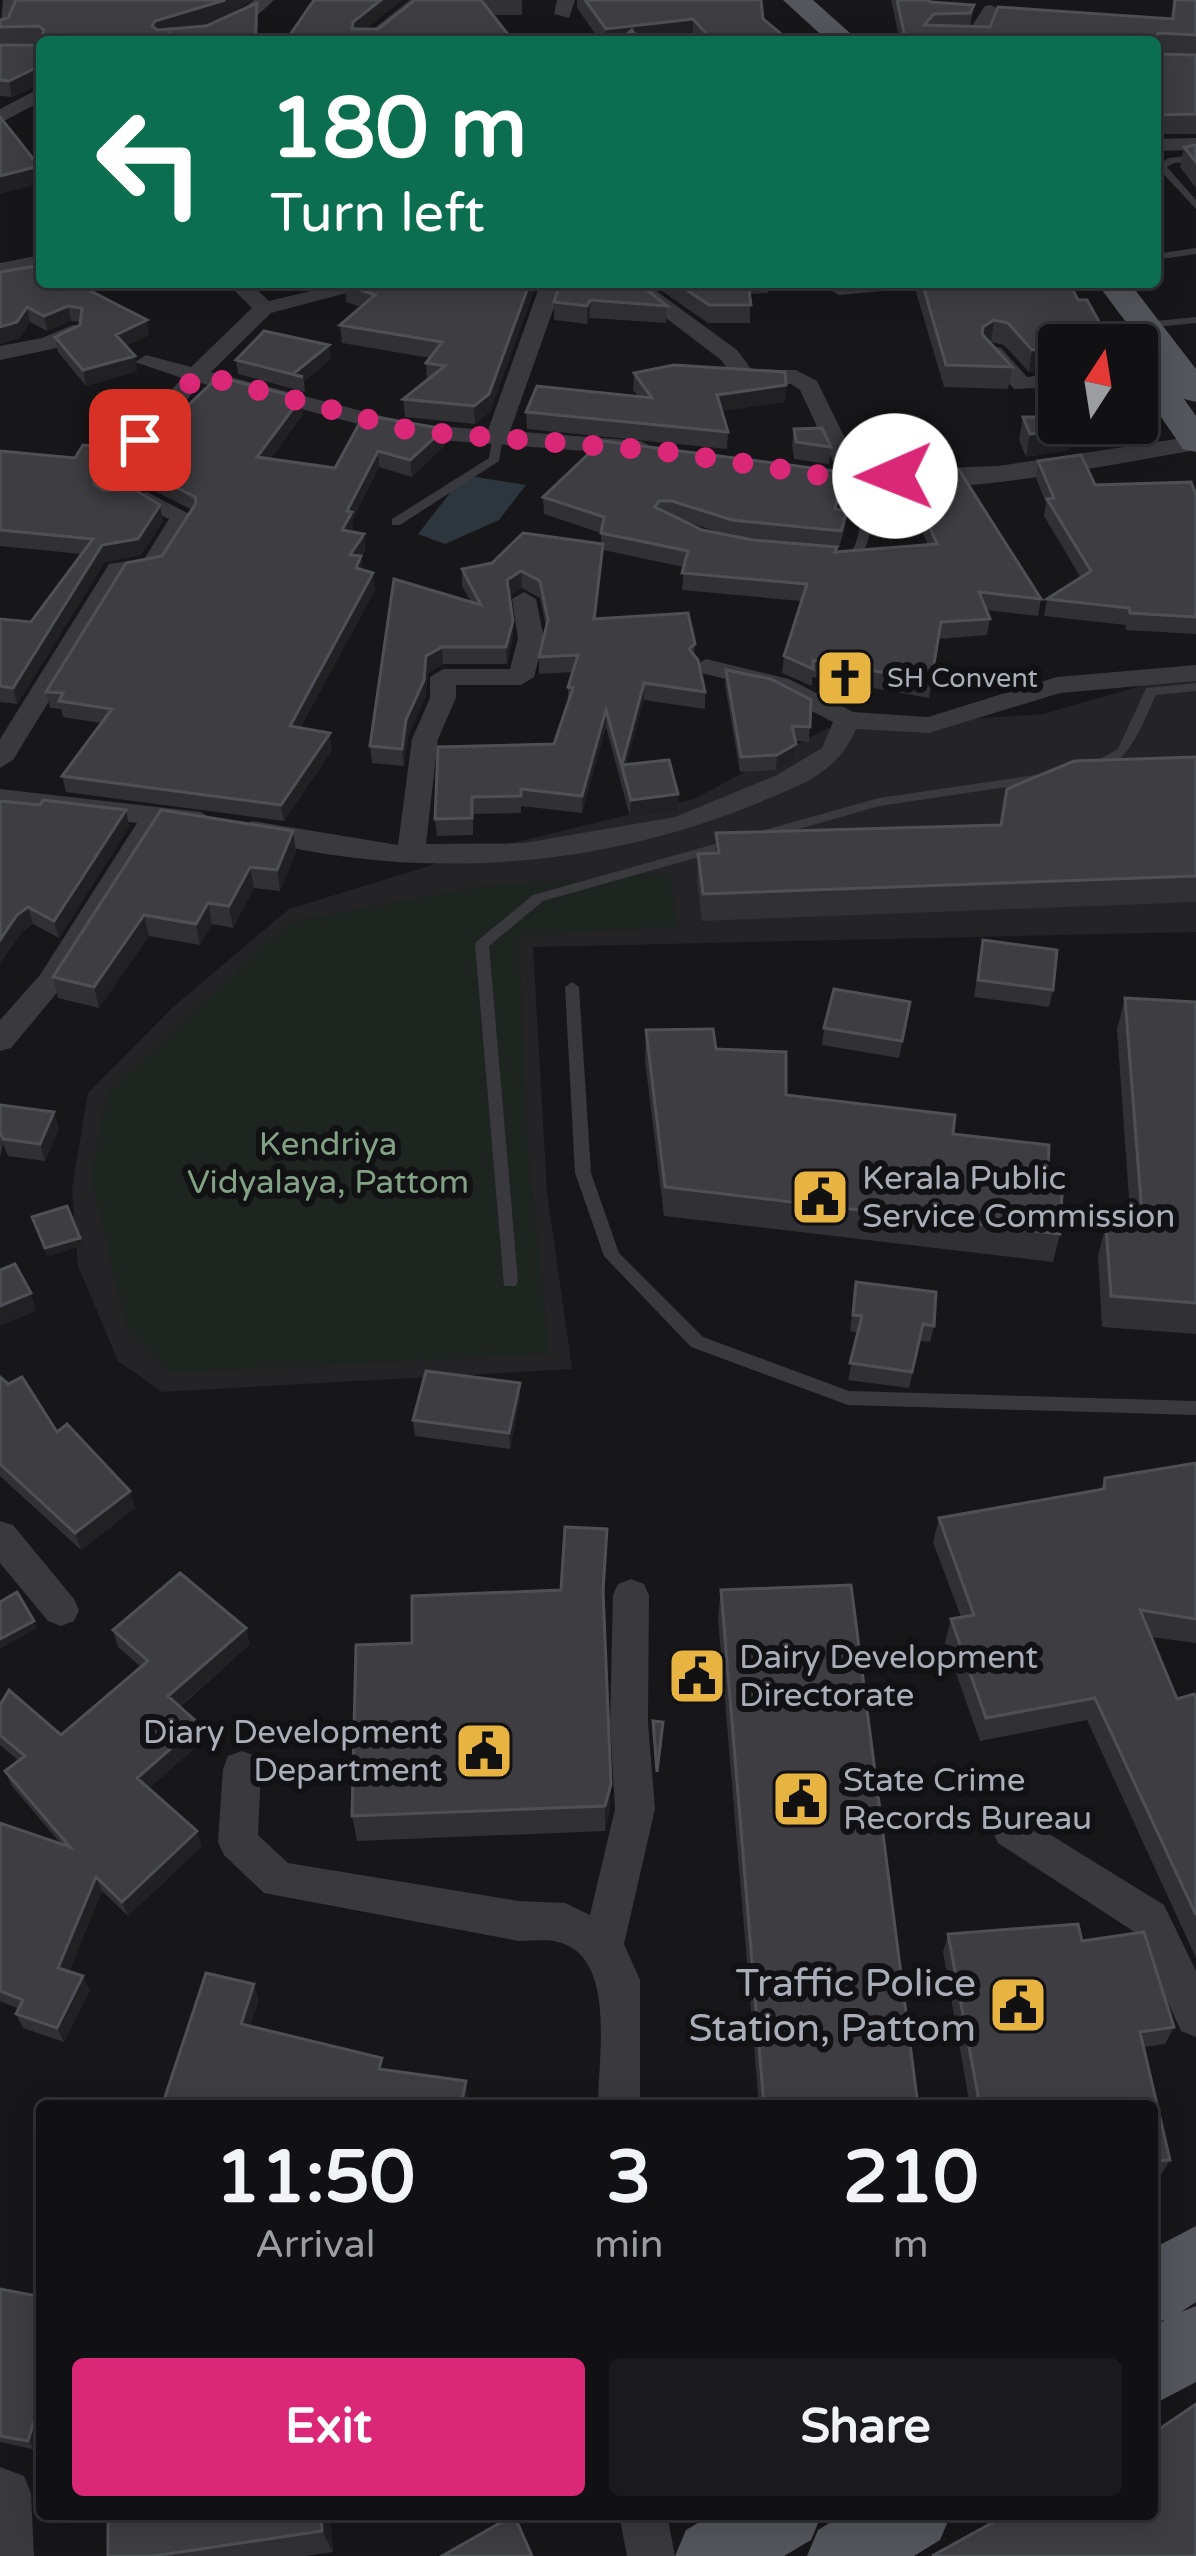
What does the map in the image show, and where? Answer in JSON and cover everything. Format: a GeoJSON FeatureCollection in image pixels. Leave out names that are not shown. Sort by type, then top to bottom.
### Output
{"type":"FeatureCollection","features":[{"type":"Feature","properties":{"kind":"main road"},"geometry":{"type":"LineString","coordinates":[[772,0],[811,36]]}},
{"type":"Feature","properties":{"kind":"main road"},"geometry":{"type":"LineString","coordinates":[[797,0],[839,36]]}},
{"type":"Feature","properties":{"kind":"main road"},"geometry":{"type":"LineString","coordinates":[[1082,288],[1114,324]]}},
{"type":"Feature","properties":{"kind":"main road"},"geometry":{"type":"LineString","coordinates":[[1114,288],[1128,324]]}},
{"type":"Feature","properties":{"kind":"main road"},"geometry":{"type":"LineString","coordinates":[[1158,366],[1196,392]]}},
{"type":"Feature","properties":{"kind":"main road"},"geometry":{"type":"LineString","coordinates":[[1158,383],[1196,442]]}},
{"type":"Feature","properties":{"kind":"main road"},"geometry":{"type":"LineString","coordinates":[[1158,2286],[1196,2261]]}},
{"type":"Feature","properties":{"kind":"main road"},"geometry":{"type":"LineString","coordinates":[[1158,2365],[1196,2342]]}},
{"type":"Feature","properties":{"kind":"main road"},"geometry":{"type":"LineString","coordinates":[[712,2556],[774,2520]]}},
{"type":"Feature","properties":{"kind":"main road"},"geometry":{"type":"LineString","coordinates":[[844,2556],[904,2520]]}},
{"type":"Feature","properties":{"kind":"street"},"geometry":{"type":"LineString","coordinates":[[0,31],[12,0]]}},
{"type":"Feature","properties":{"kind":"street"},"geometry":{"type":"LineString","coordinates":[[193,36],[231,27],[266,0]]}},
{"type":"Feature","properties":{"kind":"street"},"geometry":{"type":"LineString","coordinates":[[371,36],[420,0]]}},
{"type":"Feature","properties":{"kind":"street"},"geometry":{"type":"LineString","coordinates":[[979,36],[991,10]]}},
{"type":"Feature","properties":{"kind":"street"},"geometry":{"type":"LineString","coordinates":[[231,27],[241,36]]}},
{"type":"Feature","properties":{"kind":"street"},"geometry":{"type":"LineString","coordinates":[[0,117],[36,96]]}},
{"type":"Feature","properties":{"kind":"street"},"geometry":{"type":"LineString","coordinates":[[1161,145],[1196,144]]}},
{"type":"Feature","properties":{"kind":"street"},"geometry":{"type":"LineString","coordinates":[[0,269],[36,262]]}},
{"type":"Feature","properties":{"kind":"street"},"geometry":{"type":"LineString","coordinates":[[243,288],[264,308]]}},
{"type":"Feature","properties":{"kind":"street"},"geometry":{"type":"LineString","coordinates":[[113,496],[131,452],[197,374],[264,308],[351,288]]}},
{"type":"Feature","properties":{"kind":"street"},"geometry":{"type":"LineString","coordinates":[[497,437],[550,288]]}},
{"type":"Feature","properties":{"kind":"street"},"geometry":{"type":"LineString","coordinates":[[639,288],[729,355],[744,375],[796,377],[809,386],[853,478]]}},
{"type":"Feature","properties":{"kind":"street"},"geometry":{"type":"LineString","coordinates":[[839,289],[850,288]]}},
{"type":"Feature","properties":{"kind":"street"},"geometry":{"type":"LineString","coordinates":[[0,353],[49,344],[73,331]]}},
{"type":"Feature","properties":{"kind":"street"},"geometry":{"type":"LineString","coordinates":[[993,352],[1022,384],[1038,382]]}},
{"type":"Feature","properties":{"kind":"street"},"geometry":{"type":"LineString","coordinates":[[146,362],[412,431],[662,451]]}},
{"type":"Feature","properties":{"kind":"street"},"geometry":{"type":"LineString","coordinates":[[776,469],[853,478],[987,474],[1196,442]]}},
{"type":"Feature","properties":{"kind":"street"},"geometry":{"type":"LineString","coordinates":[[0,760],[118,569],[152,565],[183,517],[147,499]]}},
{"type":"Feature","properties":{"kind":"street"},"geometry":{"type":"LineString","coordinates":[[410,854],[425,739],[443,698],[442,677],[521,677],[531,638],[524,599]]}},
{"type":"Feature","properties":{"kind":"street"},"geometry":{"type":"LineString","coordinates":[[706,667],[801,690],[847,720],[929,725],[1057,685],[1196,674]]}},
{"type":"Feature","properties":{"kind":"street"},"geometry":{"type":"LineString","coordinates":[[0,798],[156,815],[410,854],[524,852],[682,824],[788,781],[833,753],[847,720]]}},
{"type":"Feature","properties":{"kind":"street"},"geometry":{"type":"LineString","coordinates":[[0,1040],[50,982],[156,815]]}},
{"type":"Feature","properties":{"kind":"street"},"geometry":{"type":"LineString","coordinates":[[0,1536],[61,1610]]}},
{"type":"Feature","properties":{"kind":"street"},"geometry":{"type":"LineString","coordinates":[[603,1945],[635,1809],[629,1723],[631,1595]]}},
{"type":"Feature","properties":{"kind":"street"},"geometry":{"type":"LineString","coordinates":[[242,1769],[238,1842],[278,1880],[519,1922],[565,1923],[603,1945],[619,1980],[619,2100]]}},
{"type":"Feature","properties":{"kind":"street"},"geometry":{"type":"LineString","coordinates":[[1012,1830],[1150,1919],[1196,2016]]}},
{"type":"Feature","properties":{"kind":"street"},"geometry":{"type":"LineString","coordinates":[[0,2492],[7,2493],[10,2556]]}},
{"type":"Feature","properties":{"kind":"street"},"geometry":{"type":"LineString","coordinates":[[644,2520],[651,2556]]}},
{"type":"Feature","properties":{"kind":"lane"},"geometry":{"type":"LineString","coordinates":[[1196,158],[1161,166],[1196,206]]}},
{"type":"Feature","properties":{"kind":"lane"},"geometry":{"type":"LineString","coordinates":[[1161,256],[1196,251]]}},
{"type":"Feature","properties":{"kind":"lane"},"geometry":{"type":"LineString","coordinates":[[1158,341],[1196,320]]}},
{"type":"Feature","properties":{"kind":"lane"},"geometry":{"type":"LineString","coordinates":[[396,522],[495,459],[497,437]]}},
{"type":"Feature","properties":{"kind":"lane"},"geometry":{"type":"LineString","coordinates":[[830,554],[854,557],[865,544],[868,509],[853,478]]}},
{"type":"Feature","properties":{"kind":"lane"},"geometry":{"type":"LineString","coordinates":[[510,1281],[482,944],[538,898],[583,885],[880,802],[1096,770],[1123,751],[1151,691],[1196,687]]}},
{"type":"Feature","properties":{"kind":"lane"},"geometry":{"type":"LineString","coordinates":[[572,987],[583,1173],[612,1256],[697,1342],[848,1398],[1196,1408]]}},
{"type":"Feature","properties":{"kind":"shaded area"},"geometry":{"type":"Polygon","coordinates":[[[464,475],[526,485],[499,520],[445,544],[418,534],[464,475]]]}},
{"type":"Feature","properties":{"kind":"shaded area","name":"Kendriya Vidyalaya, Pattom"},"geometry":{"type":"Polygon","coordinates":[[[1196,670],[1196,932],[533,947],[547,1192],[572,1369],[162,1392],[118,1361],[78,1266],[72,1189],[88,1093],[173,1007],[289,909],[471,853],[694,799],[828,728],[1043,714],[1196,670]]]}},
{"type":"Feature","properties":{"kind":"green space","name":"Kendriya Vidyalaya, Pattom"},"geometry":{"type":"Polygon","coordinates":[[[670,873],[678,927],[519,936],[528,1150],[550,1354],[170,1373],[126,1326],[91,1178],[107,1094],[289,922],[484,886],[670,873]]]}},
{"type":"Feature","properties":{"kind":"building"},"geometry":{"type":"Polygon","coordinates":[[[16,0],[225,0],[155,21],[152,26],[157,30],[206,26],[257,3],[255,36],[42,36],[44,30],[39,26],[0,27],[0,20],[8,18],[16,0]]]}},
{"type":"Feature","properties":{"kind":"building"},"geometry":{"type":"Polygon","coordinates":[[[314,0],[381,0],[353,22],[352,29],[378,29],[415,0],[481,0],[509,36],[289,36],[314,0]]]}},
{"type":"Feature","properties":{"kind":"building"},"geometry":{"type":"Polygon","coordinates":[[[585,0],[761,0],[763,19],[784,36],[709,36],[693,19],[606,29],[585,0]]]}},
{"type":"Feature","properties":{"kind":"building"},"geometry":{"type":"Polygon","coordinates":[[[897,0],[974,5],[970,13],[934,14],[924,25],[990,27],[998,7],[1173,19],[1175,0],[1196,0],[1196,35],[905,36],[897,0]]]}},
{"type":"Feature","properties":{"kind":"building"},"geometry":{"type":"Polygon","coordinates":[[[0,45],[36,45],[36,68],[9,81],[0,80],[0,45]]]}},
{"type":"Feature","properties":{"kind":"building"},"geometry":{"type":"Polygon","coordinates":[[[1161,54],[1196,55],[1196,114],[1161,115],[1161,54]]]}},
{"type":"Feature","properties":{"kind":"building"},"geometry":{"type":"Polygon","coordinates":[[[0,117],[36,167],[0,176],[0,117]]]}},
{"type":"Feature","properties":{"kind":"building"},"geometry":{"type":"Polygon","coordinates":[[[1196,145],[1196,162],[1184,147],[1196,145]]]}},
{"type":"Feature","properties":{"kind":"building"},"geometry":{"type":"Polygon","coordinates":[[[36,266],[36,288],[85,288],[147,320],[116,335],[135,356],[83,370],[55,337],[80,325],[82,308],[68,306],[44,316],[27,307],[17,322],[0,327],[0,272],[36,266]]]}},
{"type":"Feature","properties":{"kind":"building"},"geometry":{"type":"Polygon","coordinates":[[[356,288],[528,288],[489,394],[474,406],[403,399],[445,366],[426,363],[442,342],[340,325],[375,295],[356,288]]]}},
{"type":"Feature","properties":{"kind":"building"},"geometry":{"type":"Polygon","coordinates":[[[558,288],[644,288],[667,306],[590,300],[587,306],[554,302],[558,288]]]}},
{"type":"Feature","properties":{"kind":"building"},"geometry":{"type":"Polygon","coordinates":[[[684,288],[749,288],[751,305],[709,305],[684,288]]]}},
{"type":"Feature","properties":{"kind":"building"},"geometry":{"type":"Polygon","coordinates":[[[924,288],[1072,288],[1078,300],[1087,300],[1100,324],[1038,324],[1038,349],[1032,350],[1008,323],[994,320],[983,327],[982,334],[1012,367],[946,365],[924,288]]]}},
{"type":"Feature","properties":{"kind":"building"},"geometry":{"type":"Polygon","coordinates":[[[264,331],[329,345],[293,374],[303,377],[236,360],[264,331]]]}},
{"type":"Feature","properties":{"kind":"building"},"geometry":{"type":"Polygon","coordinates":[[[674,365],[785,372],[786,385],[717,395],[728,432],[526,412],[537,386],[652,398],[634,373],[674,365]]]}},
{"type":"Feature","properties":{"kind":"building"},"geometry":{"type":"Polygon","coordinates":[[[218,377],[301,398],[257,457],[335,468],[364,415],[444,429],[410,460],[378,451],[347,511],[352,512],[342,530],[364,534],[350,555],[361,556],[356,568],[373,573],[290,726],[330,733],[281,805],[62,776],[112,709],[59,701],[63,693],[46,692],[126,563],[162,556],[196,503],[195,497],[146,472],[133,475],[132,488],[160,505],[138,539],[102,545],[13,688],[0,686],[0,619],[31,622],[93,539],[0,530],[0,451],[75,458],[83,445],[106,447],[94,484],[102,490],[118,490],[139,449],[171,411],[180,413],[218,377]]]}},
{"type":"Feature","properties":{"kind":"building"},"geometry":{"type":"Polygon","coordinates":[[[1023,417],[1038,417],[1038,433],[1030,434],[1023,417]]]}},
{"type":"Feature","properties":{"kind":"building"},"geometry":{"type":"Polygon","coordinates":[[[822,428],[831,447],[796,442],[794,429],[822,428]]]}},
{"type":"Feature","properties":{"kind":"building"},"geometry":{"type":"Polygon","coordinates":[[[930,434],[943,455],[894,455],[886,438],[930,434]]]}},
{"type":"Feature","properties":{"kind":"building"},"geometry":{"type":"Polygon","coordinates":[[[602,441],[843,472],[835,509],[847,511],[841,531],[732,520],[672,501],[659,501],[655,507],[702,530],[837,547],[835,552],[937,544],[905,471],[959,470],[1041,599],[979,592],[990,619],[941,622],[931,681],[813,660],[813,669],[784,656],[807,584],[682,573],[688,551],[601,533],[604,517],[543,497],[602,441]]]}},
{"type":"Feature","properties":{"kind":"building"},"geometry":{"type":"Polygon","coordinates":[[[1081,455],[1095,485],[1191,482],[1196,495],[1196,617],[1130,613],[1129,608],[1047,599],[1091,571],[1047,499],[1054,498],[1038,461],[1081,455]]]}},
{"type":"Feature","properties":{"kind":"building"},"geometry":{"type":"Polygon","coordinates":[[[523,533],[603,544],[594,619],[688,613],[695,644],[689,649],[698,660],[705,692],[644,683],[622,765],[669,760],[678,794],[631,800],[606,710],[582,796],[521,789],[521,796],[472,797],[472,818],[435,819],[438,747],[554,744],[573,688],[568,687],[578,655],[539,657],[548,620],[540,581],[521,571],[507,580],[513,621],[506,647],[442,647],[426,656],[424,680],[406,720],[402,749],[370,746],[394,579],[481,605],[462,569],[492,563],[523,533]]]}},
{"type":"Feature","properties":{"kind":"building"},"geometry":{"type":"Polygon","coordinates":[[[726,670],[771,679],[811,700],[810,727],[792,726],[796,744],[777,755],[741,757],[726,670]]]}},
{"type":"Feature","properties":{"kind":"building"},"geometry":{"type":"Polygon","coordinates":[[[1196,757],[1196,876],[703,894],[698,854],[719,853],[716,833],[1001,825],[1007,789],[1074,761],[1196,757]]]}},
{"type":"Feature","properties":{"kind":"building"},"geometry":{"type":"Polygon","coordinates":[[[43,800],[126,810],[54,921],[28,907],[0,940],[0,801],[40,805],[43,800]]]}},
{"type":"Feature","properties":{"kind":"building"},"geometry":{"type":"Polygon","coordinates":[[[161,810],[293,831],[277,870],[250,867],[229,906],[208,903],[196,924],[144,915],[94,987],[53,977],[161,810]]]}},
{"type":"Feature","properties":{"kind":"building"},"geometry":{"type":"Polygon","coordinates":[[[983,940],[1057,950],[1053,990],[978,980],[983,940]]]}},
{"type":"Feature","properties":{"kind":"building"},"geometry":{"type":"Polygon","coordinates":[[[834,989],[910,1002],[902,1041],[824,1028],[834,989]]]}},
{"type":"Feature","properties":{"kind":"building","name":"Kerala Public Service Commission"},"geometry":{"type":"Polygon","coordinates":[[[1125,998],[1196,1002],[1196,1303],[1111,1296],[1106,1225],[1143,1227],[1125,998]]]}},
{"type":"Feature","properties":{"kind":"building"},"geometry":{"type":"Polygon","coordinates":[[[713,1029],[716,1049],[786,1052],[786,1095],[955,1115],[953,1134],[1049,1145],[1047,1191],[1062,1193],[1060,1234],[665,1187],[646,1030],[713,1029]]]}},
{"type":"Feature","properties":{"kind":"building"},"geometry":{"type":"Polygon","coordinates":[[[0,1105],[54,1112],[40,1144],[3,1139],[0,1105]]]}},
{"type":"Feature","properties":{"kind":"building"},"geometry":{"type":"Polygon","coordinates":[[[67,1206],[80,1238],[45,1248],[32,1217],[67,1206]]]}},
{"type":"Feature","properties":{"kind":"building"},"geometry":{"type":"Polygon","coordinates":[[[15,1264],[31,1293],[0,1306],[0,1270],[15,1264]]]}},
{"type":"Feature","properties":{"kind":"building"},"geometry":{"type":"Polygon","coordinates":[[[856,1282],[936,1292],[934,1326],[923,1324],[912,1372],[850,1363],[862,1316],[853,1315],[856,1282]]]}},
{"type":"Feature","properties":{"kind":"building"},"geometry":{"type":"Polygon","coordinates":[[[426,1371],[520,1383],[509,1433],[413,1420],[426,1371]]]}},
{"type":"Feature","properties":{"kind":"building"},"geometry":{"type":"Polygon","coordinates":[[[0,1377],[8,1384],[22,1377],[57,1432],[67,1424],[130,1491],[75,1533],[0,1464],[0,1377]]]}},
{"type":"Feature","properties":{"kind":"building"},"geometry":{"type":"Polygon","coordinates":[[[1196,1463],[1196,1619],[1140,1610],[1177,1699],[1194,1694],[1196,1698],[1196,1915],[1095,1698],[986,1718],[951,1619],[974,1615],[939,1518],[1104,1489],[1105,1478],[1196,1463]]]}},
{"type":"Feature","properties":{"kind":"building","name":"Diary Development Department"},"geometry":{"type":"Polygon","coordinates":[[[565,1527],[607,1529],[603,1591],[611,1784],[605,1806],[352,1816],[356,1645],[412,1643],[412,1596],[561,1590],[565,1527]]]}},
{"type":"Feature","properties":{"kind":"building"},"geometry":{"type":"Polygon","coordinates":[[[180,1573],[246,1628],[168,1696],[199,1724],[137,1778],[197,1831],[122,1902],[96,1877],[58,1968],[83,1976],[57,2028],[16,2014],[23,2000],[0,1991],[0,1823],[70,1847],[5,1771],[25,1756],[0,1735],[0,1705],[9,1690],[61,1735],[148,1661],[113,1630],[180,1573]]]}},
{"type":"Feature","properties":{"kind":"building","name":"State Crime Records Bureau"},"geometry":{"type":"Polygon","coordinates":[[[851,1585],[917,2100],[764,2100],[721,1590],[851,1585]]]}},
{"type":"Feature","properties":{"kind":"building"},"geometry":{"type":"Polygon","coordinates":[[[17,1592],[34,1621],[0,1639],[0,1602],[17,1592]]]}},
{"type":"Feature","properties":{"kind":"building"},"geometry":{"type":"Polygon","coordinates":[[[653,1721],[663,1722],[657,1772],[653,1721]]]}},
{"type":"Feature","properties":{"kind":"building","name":"Traffic Police Station, Pattom"},"geometry":{"type":"Polygon","coordinates":[[[1078,1924],[1082,1941],[1144,1932],[1174,2027],[1140,2032],[1156,2100],[979,2100],[948,1934],[1078,1924]]]}},
{"type":"Feature","properties":{"kind":"building"},"geometry":{"type":"Polygon","coordinates":[[[206,1973],[254,1984],[241,2024],[382,2058],[379,2069],[466,2081],[462,2100],[164,2100],[206,1973]]]}},
{"type":"Feature","properties":{"kind":"building","name":"Traffic Police Station, Pattom"},"geometry":{"type":"Polygon","coordinates":[[[1158,2109],[1170,2160],[1158,2161],[1158,2109]]]}},
{"type":"Feature","properties":{"kind":"building"},"geometry":{"type":"Polygon","coordinates":[[[0,2289],[36,2296],[36,2415],[28,2441],[0,2436],[0,2289]]]}},
{"type":"Feature","properties":{"kind":"building"},"geometry":{"type":"Polygon","coordinates":[[[1196,2404],[1196,2556],[932,2556],[997,2520],[1158,2520],[1158,2430],[1196,2404]]]}},
{"type":"Feature","properties":{"kind":"building"},"geometry":{"type":"Polygon","coordinates":[[[108,2520],[321,2520],[322,2531],[154,2556],[108,2556],[108,2520]]]}},
{"type":"Feature","properties":{"kind":"building"},"geometry":{"type":"Polygon","coordinates":[[[505,2520],[516,2520],[532,2556],[442,2556],[505,2520]]]}},
{"type":"Feature","properties":{"kind":"place","name":"SH Convent"},"geometry":{"type":"Point","coordinates":[845,678]}},
{"type":"Feature","properties":{"kind":"place","name":"Kerala Public Service Commission"},"geometry":{"type":"Point","coordinates":[820,1197]}},
{"type":"Feature","properties":{"kind":"place","name":"Dairy Development Directorate"},"geometry":{"type":"Point","coordinates":[697,1676]}},
{"type":"Feature","properties":{"kind":"place","name":"Diary Development Department"},"geometry":{"type":"Point","coordinates":[484,1751]}},
{"type":"Feature","properties":{"kind":"place","name":"State Crime Records Bureau"},"geometry":{"type":"Point","coordinates":[801,1799]}},
{"type":"Feature","properties":{"kind":"place","name":"Traffic Police Station, Pattom"},"geometry":{"type":"Point","coordinates":[1018,2005]}},
{"type":"Feature","properties":{"kind":"route"},"geometry":{"type":"LineString","coordinates":[[140,440],[165,417],[197,374],[412,431],[662,451],[832,477],[895,476]]}}]}
